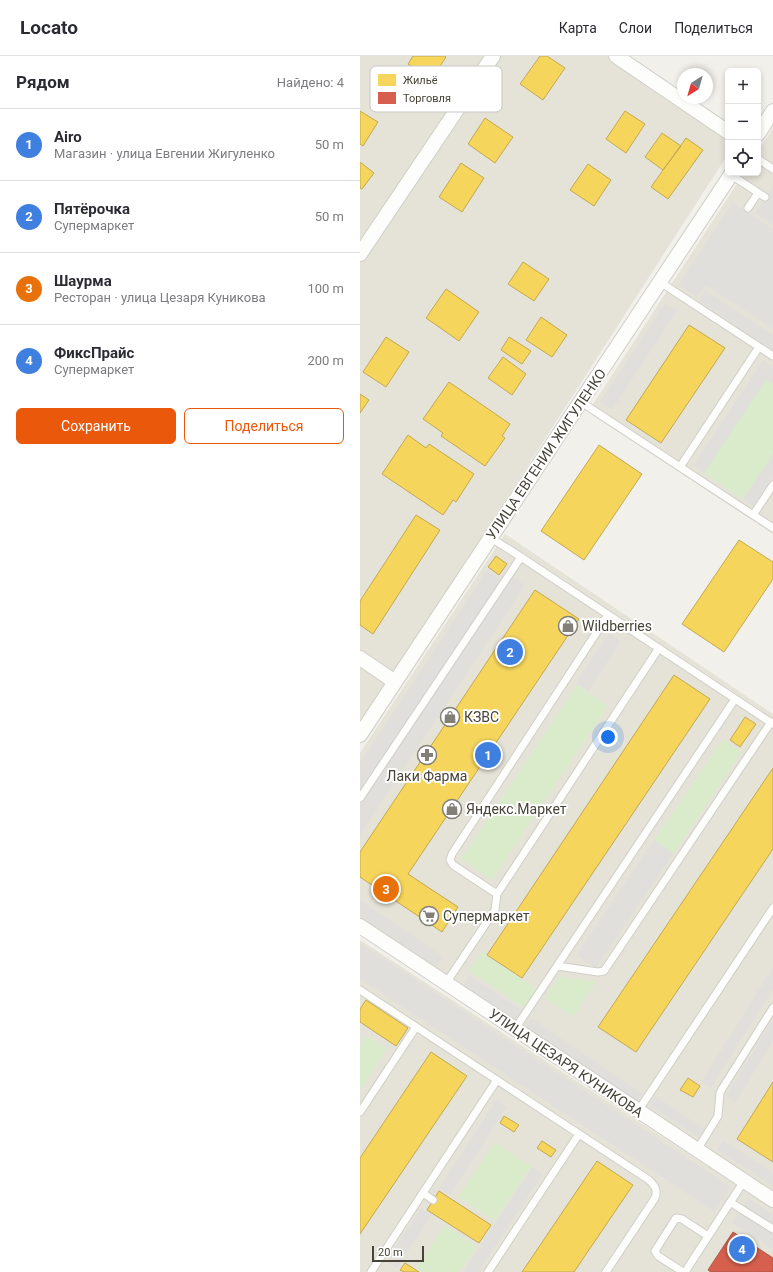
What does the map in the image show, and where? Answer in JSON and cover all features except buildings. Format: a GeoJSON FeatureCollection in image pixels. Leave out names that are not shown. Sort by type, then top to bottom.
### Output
{"type":"FeatureCollection","features":[{"type":"Feature","properties":{"kind":"street"},"geometry":{"type":"LineString","coordinates":[[486,66],[493,56]]}},
{"type":"Feature","properties":{"kind":"street"},"geometry":{"type":"LineString","coordinates":[[616,56],[725,130]]}},
{"type":"Feature","properties":{"kind":"street"},"geometry":{"type":"LineString","coordinates":[[761,129],[773,111]]}},
{"type":"Feature","properties":{"kind":"street"},"geometry":{"type":"LineString","coordinates":[[360,254],[455,112]]}},
{"type":"Feature","properties":{"kind":"street","name":"УЛИЦА ЕВГЕНИИ ЖИГУЛЕНКО"},"geometry":{"type":"LineString","coordinates":[[360,735],[731,176]]}},
{"type":"Feature","properties":{"kind":"street"},"geometry":{"type":"LineString","coordinates":[[360,658],[395,682]]}},
{"type":"Feature","properties":{"kind":"street","name":"УЛИЦА ЦЕЗАРЯ КУНИКОВА"},"geometry":{"type":"LineString","coordinates":[[360,926],[773,1200]]}},
{"type":"Feature","properties":{"kind":"lane"},"geometry":{"type":"LineString","coordinates":[[761,161],[773,169]]}},
{"type":"Feature","properties":{"kind":"lane"},"geometry":{"type":"LineString","coordinates":[[735,176],[765,198]]}},
{"type":"Feature","properties":{"kind":"lane"},"geometry":{"type":"LineString","coordinates":[[748,208],[758,193]]}},
{"type":"Feature","properties":{"kind":"lane"},"geometry":{"type":"LineString","coordinates":[[660,282],[773,356]]}},
{"type":"Feature","properties":{"kind":"lane"},"geometry":{"type":"LineString","coordinates":[[680,467],[759,347]]}},
{"type":"Feature","properties":{"kind":"lane"},"geometry":{"type":"LineString","coordinates":[[581,402],[773,528]]}},
{"type":"Feature","properties":{"kind":"lane"},"geometry":{"type":"LineString","coordinates":[[753,515],[773,485]]}},
{"type":"Feature","properties":{"kind":"lane"},"geometry":{"type":"LineString","coordinates":[[491,538],[772,723],[604,971],[598,972],[557,966]]}},
{"type":"Feature","properties":{"kind":"lane"},"geometry":{"type":"LineString","coordinates":[[360,798],[520,557]]}},
{"type":"Feature","properties":{"kind":"lane"},"geometry":{"type":"LineString","coordinates":[[497,894],[454,865],[450,860],[452,854],[608,615]]}},
{"type":"Feature","properties":{"kind":"lane"},"geometry":{"type":"LineString","coordinates":[[446,983],[495,910],[497,894],[659,648]]}},
{"type":"Feature","properties":{"kind":"lane"},"geometry":{"type":"LineString","coordinates":[[515,1029],[735,699]]}},
{"type":"Feature","properties":{"kind":"lane"},"geometry":{"type":"LineString","coordinates":[[638,1111],[773,908]]}},
{"type":"Feature","properties":{"kind":"lane"},"geometry":{"type":"LineString","coordinates":[[360,990],[655,1185],[657,1192],[655,1198],[606,1272]]}},
{"type":"Feature","properties":{"kind":"lane"},"geometry":{"type":"LineString","coordinates":[[697,1150],[718,1116],[720,1092],[722,1088],[773,1008]]}},
{"type":"Feature","properties":{"kind":"lane"},"geometry":{"type":"LineString","coordinates":[[360,1112],[416,1027]]}},
{"type":"Feature","properties":{"kind":"lane"},"geometry":{"type":"LineString","coordinates":[[371,1272],[497,1080]]}},
{"type":"Feature","properties":{"kind":"lane"},"geometry":{"type":"LineString","coordinates":[[488,1272],[579,1134]]}},
{"type":"Feature","properties":{"kind":"lane"},"geometry":{"type":"LineString","coordinates":[[708,1236],[682,1219],[676,1218],[655,1251],[658,1256],[684,1272],[708,1236],[744,1181]]}},
{"type":"Feature","properties":{"kind":"lane"},"geometry":{"type":"LineString","coordinates":[[423,1193],[434,1200]]}},
{"type":"Feature","properties":{"kind":"lane"},"geometry":{"type":"LineString","coordinates":[[730,1202],[773,1229]]}},
{"type":"Feature","properties":{"kind":"shaded area"},"geometry":{"type":"Polygon","coordinates":[[[360,56],[608,56],[677,101],[677,104],[681,104],[725,133],[725,159],[360,727],[360,56]]]}},
{"type":"Feature","properties":{"kind":"shaded area"},"geometry":{"type":"Polygon","coordinates":[[[773,128],[773,534],[588,412],[742,176],[761,176],[761,146],[773,128]]]}},
{"type":"Feature","properties":{"kind":"shaded area"},"geometry":{"type":"Polygon","coordinates":[[[773,186],[773,225],[755,213],[773,186]]]}},
{"type":"Feature","properties":{"kind":"shaded area"},"geometry":{"type":"Polygon","coordinates":[[[733,202],[773,229],[773,329],[706,285],[697,297],[678,285],[733,202]]]}},
{"type":"Feature","properties":{"kind":"shaded area"},"geometry":{"type":"Polygon","coordinates":[[[705,290],[773,335],[773,350],[698,300],[705,290]]]}},
{"type":"Feature","properties":{"kind":"shaded area"},"geometry":{"type":"Polygon","coordinates":[[[665,303],[677,311],[612,410],[600,402],[665,303]]]}},
{"type":"Feature","properties":{"kind":"shaded area"},"geometry":{"type":"Polygon","coordinates":[[[763,360],[773,367],[773,384],[766,380],[704,473],[693,465],[763,360]]]}},
{"type":"Feature","properties":{"kind":"shaded area"},"geometry":{"type":"Polygon","coordinates":[[[773,454],[773,476],[753,506],[743,499],[773,454]]]}},
{"type":"Feature","properties":{"kind":"shaded area"},"geometry":{"type":"Polygon","coordinates":[[[505,534],[773,714],[773,1195],[360,920],[360,753],[505,534]]]}},
{"type":"Feature","properties":{"kind":"shaded area"},"geometry":{"type":"Polygon","coordinates":[[[487,570],[507,583],[512,576],[525,585],[360,835],[360,763],[487,570]]]}},
{"type":"Feature","properties":{"kind":"shaded area"},"geometry":{"type":"Polygon","coordinates":[[[609,633],[621,641],[588,691],[576,683],[609,633]]]}},
{"type":"Feature","properties":{"kind":"shaded area"},"geometry":{"type":"Polygon","coordinates":[[[654,840],[674,853],[596,968],[576,955],[654,840]]]}},
{"type":"Feature","properties":{"kind":"shaded area"},"geometry":{"type":"Polygon","coordinates":[[[360,900],[444,957],[437,967],[360,915],[360,900]]]}},
{"type":"Feature","properties":{"kind":"shaded area"},"geometry":{"type":"Polygon","coordinates":[[[360,940],[773,1209],[773,1272],[360,1272],[360,940]]]}},
{"type":"Feature","properties":{"kind":"shaded area"},"geometry":{"type":"Polygon","coordinates":[[[360,943],[731,1187],[715,1212],[360,979],[360,943]]]}},
{"type":"Feature","properties":{"kind":"shaded area"},"geometry":{"type":"Polygon","coordinates":[[[773,967],[773,989],[711,1088],[701,1082],[773,967]]]}},
{"type":"Feature","properties":{"kind":"shaded area"},"geometry":{"type":"Polygon","coordinates":[[[469,975],[523,1011],[516,1021],[463,985],[469,975]]]}},
{"type":"Feature","properties":{"kind":"shaded area"},"geometry":{"type":"Polygon","coordinates":[[[531,1018],[642,1093],[636,1102],[525,1027],[531,1018]]]}},
{"type":"Feature","properties":{"kind":"shaded area"},"geometry":{"type":"Polygon","coordinates":[[[773,1020],[773,1042],[735,1103],[725,1097],[773,1020]]]}},
{"type":"Feature","properties":{"kind":"shaded area"},"geometry":{"type":"Polygon","coordinates":[[[655,1096],[705,1129],[699,1138],[649,1105],[655,1096]]]}},
{"type":"Feature","properties":{"kind":"shaded area"},"geometry":{"type":"Polygon","coordinates":[[[496,1100],[507,1107],[450,1195],[439,1188],[496,1100]]]}},
{"type":"Feature","properties":{"kind":"shaded area"},"geometry":{"type":"Polygon","coordinates":[[[723,1140],[773,1173],[773,1186],[717,1150],[723,1140]]]}},
{"type":"Feature","properties":{"kind":"shaded area"},"geometry":{"type":"Polygon","coordinates":[[[532,1167],[543,1174],[478,1272],[463,1272],[532,1167]]]}},
{"type":"Feature","properties":{"kind":"shaded area"},"geometry":{"type":"Polygon","coordinates":[[[748,1198],[773,1214],[773,1249],[732,1223],[748,1198]]]}},
{"type":"Feature","properties":{"kind":"shaded area"},"geometry":{"type":"Polygon","coordinates":[[[421,1208],[432,1215],[397,1268],[386,1261],[421,1208]]]}},
{"type":"Feature","properties":{"kind":"green space"},"geometry":{"type":"Polygon","coordinates":[[[766,379],[773,384],[773,454],[743,499],[704,473],[766,379]]]}},
{"type":"Feature","properties":{"kind":"green space"},"geometry":{"type":"Polygon","coordinates":[[[577,685],[608,706],[492,880],[461,859],[577,685]]]}},
{"type":"Feature","properties":{"kind":"green space"},"geometry":{"type":"Polygon","coordinates":[[[723,739],[742,752],[674,853],[654,840],[723,739]]]}},
{"type":"Feature","properties":{"kind":"green space"},"geometry":{"type":"Polygon","coordinates":[[[481,952],[537,989],[524,1008],[469,971],[481,952]]]}},
{"type":"Feature","properties":{"kind":"green space"},"geometry":{"type":"Polygon","coordinates":[[[559,977],[596,981],[573,1017],[545,998],[559,977]]]}},
{"type":"Feature","properties":{"kind":"green space"},"geometry":{"type":"Polygon","coordinates":[[[367,1036],[387,1049],[360,1090],[360,1047],[367,1036]]]}},
{"type":"Feature","properties":{"kind":"green space"},"geometry":{"type":"Polygon","coordinates":[[[495,1142],[531,1166],[495,1221],[458,1197],[495,1142]]]}},
{"type":"Feature","properties":{"kind":"green space"},"geometry":{"type":"Polygon","coordinates":[[[445,1225],[477,1247],[460,1272],[423,1272],[416,1267],[445,1225]]]}},
{"type":"Feature","properties":{"kind":"place","name":"Wildberries"},"geometry":{"type":"Point","coordinates":[568,626]}},
{"type":"Feature","properties":{"kind":"place","name":"Пятёрочка"},"geometry":{"type":"Point","coordinates":[510,652]}},
{"type":"Feature","properties":{"kind":"place","name":"КЗВС"},"geometry":{"type":"Point","coordinates":[450,717]}},
{"type":"Feature","properties":{"kind":"place","name":"Лаки Фарма"},"geometry":{"type":"Point","coordinates":[427,755]}},
{"type":"Feature","properties":{"kind":"place","name":"Airo"},"geometry":{"type":"Point","coordinates":[488,755]}},
{"type":"Feature","properties":{"kind":"place","name":"Яндекс.Маркет"},"geometry":{"type":"Point","coordinates":[452,809]}},
{"type":"Feature","properties":{"kind":"place","name":"Шаурма"},"geometry":{"type":"Point","coordinates":[386,889]}},
{"type":"Feature","properties":{"kind":"place","name":"Супермаркет"},"geometry":{"type":"Point","coordinates":[429,916]}},
{"type":"Feature","properties":{"kind":"place","name":"ФиксПрайс"},"geometry":{"type":"Point","coordinates":[742,1249]}}]}
